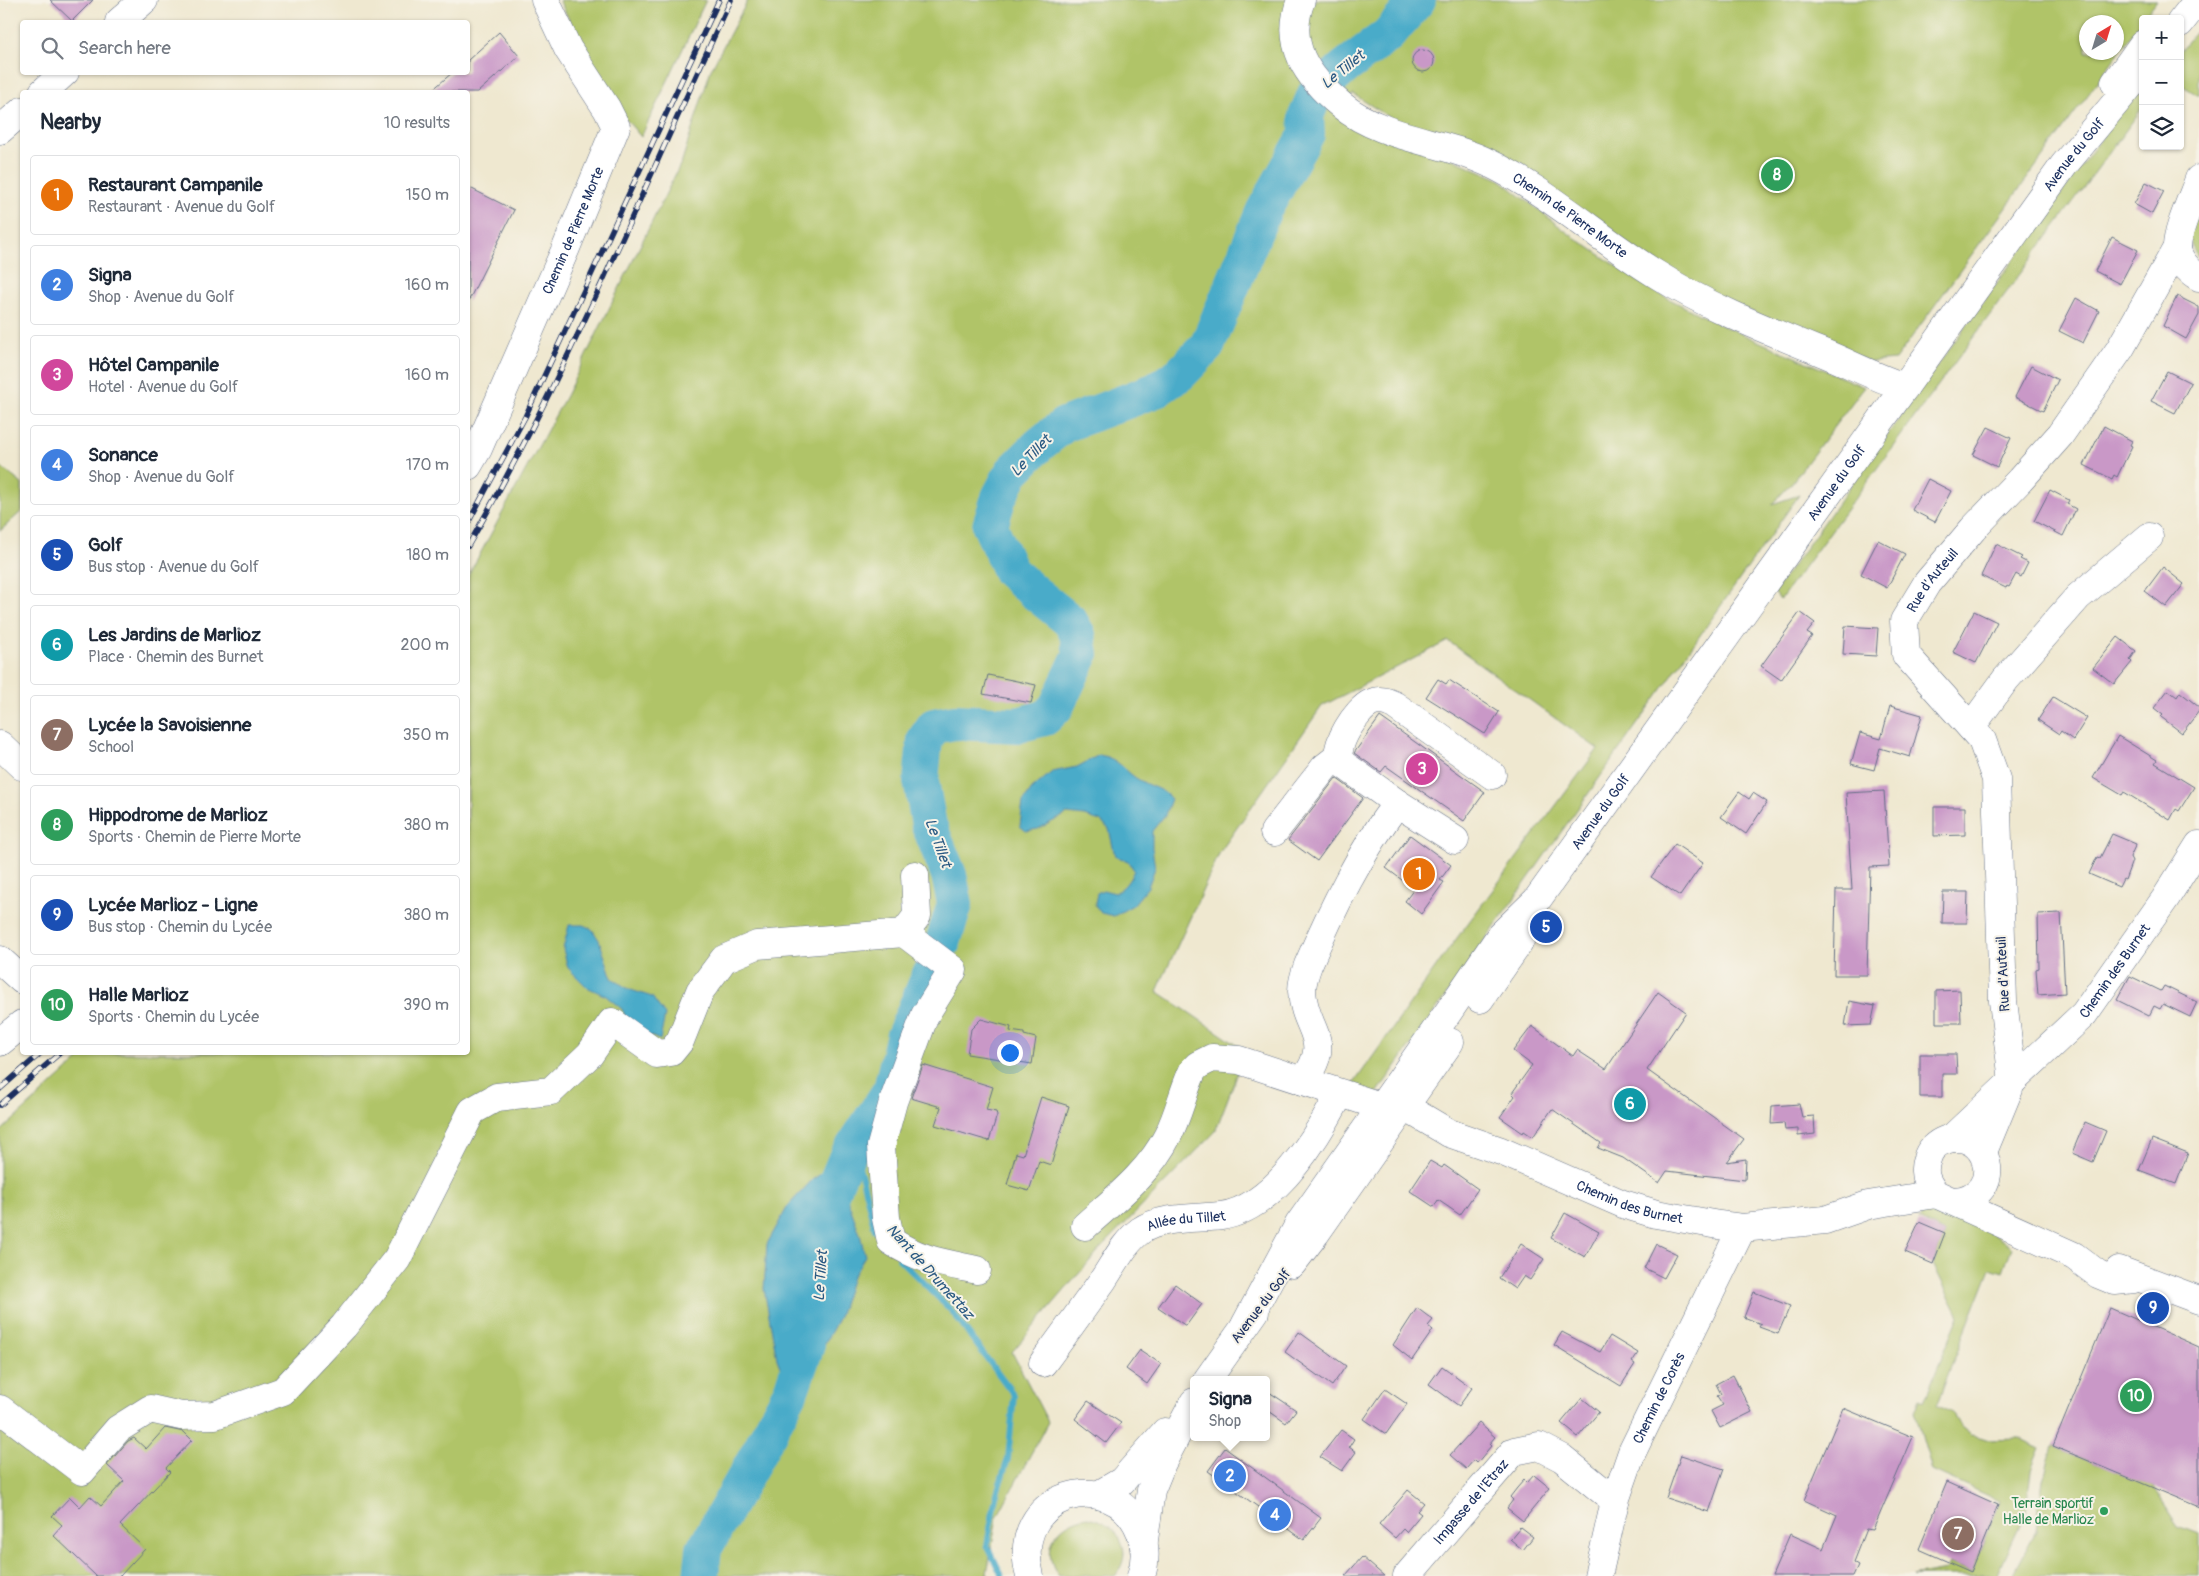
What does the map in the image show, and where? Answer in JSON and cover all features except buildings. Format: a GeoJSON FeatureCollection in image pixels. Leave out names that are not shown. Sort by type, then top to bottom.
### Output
{"type":"FeatureCollection","features":[{"type":"Feature","properties":{"kind":"street"},"geometry":{"type":"LineString","coordinates":[[121,20],[144,0]]}},
{"type":"Feature","properties":{"kind":"street","name":"Chemin de Pierre Morte"},"geometry":{"type":"LineString","coordinates":[[470,463],[478,449],[555,274],[616,127],[607,109],[568,48],[545,0]]}},
{"type":"Feature","properties":{"kind":"street","name":"Chemin de Pierre Morte"},"geometry":{"type":"LineString","coordinates":[[1301,0],[1295,20],[1297,49],[1305,66],[1320,85],[1342,106],[1363,119],[1389,130],[1488,162],[1555,204],[1657,275],[1699,300],[1756,326],[1905,388]]}},
{"type":"Feature","properties":{"kind":"street"},"geometry":{"type":"LineString","coordinates":[[2164,15],[2175,0]]}},
{"type":"Feature","properties":{"kind":"street"},"geometry":{"type":"LineString","coordinates":[[2184,18],[2198,0]]}},
{"type":"Feature","properties":{"kind":"street"},"geometry":{"type":"LineString","coordinates":[[2064,165],[2086,125],[2139,50]]}},
{"type":"Feature","properties":{"kind":"street"},"geometry":{"type":"LineString","coordinates":[[45,90],[62,75]]}},
{"type":"Feature","properties":{"kind":"street","name":"Avenue du Golf"},"geometry":{"type":"LineString","coordinates":[[1210,1376],[1245,1325],[1316,1233],[1379,1143],[1392,1107],[1500,936],[1537,900],[2064,165],[2139,75]]}},
{"type":"Feature","properties":{"kind":"street"},"geometry":{"type":"LineString","coordinates":[[0,130],[20,113]]}},
{"type":"Feature","properties":{"kind":"street","name":"Rue d'Auteuil"},"geometry":{"type":"LineString","coordinates":[[2022,1073],[2008,1039],[2003,1001],[1996,778],[1982,740],[1906,655],[1904,621],[1926,583],[2060,435],[2120,349],[2176,248],[2199,180]]}},
{"type":"Feature","properties":{"kind":"street"},"geometry":{"type":"LineString","coordinates":[[2176,248],[2182,262],[2193,274],[2199,277]]}},
{"type":"Feature","properties":{"kind":"street"},"geometry":{"type":"LineString","coordinates":[[1971,727],[2006,679],[2078,597],[2149,537]]}},
{"type":"Feature","properties":{"kind":"street"},"geometry":{"type":"LineString","coordinates":[[1455,840],[1347,768],[1338,757],[1339,744],[1357,716],[1371,703],[1384,701],[1406,713],[1492,775]]}},
{"type":"Feature","properties":{"kind":"street"},"geometry":{"type":"LineString","coordinates":[[0,745],[20,764]]}},
{"type":"Feature","properties":{"kind":"street"},"geometry":{"type":"LineString","coordinates":[[1274,832],[1325,767],[1338,757]]}},
{"type":"Feature","properties":{"kind":"street"},"geometry":{"type":"LineString","coordinates":[[1303,1081],[1314,1066],[1319,1050],[1302,995],[1303,979],[1308,964],[1359,859],[1397,803]]}},
{"type":"Feature","properties":{"kind":"street","name":"Chemin des Burnet"},"geometry":{"type":"LineString","coordinates":[[1952,1138],[2084,1014],[2165,899],[2199,845]]}},
{"type":"Feature","properties":{"kind":"street"},"geometry":{"type":"LineString","coordinates":[[904,933],[917,916],[915,875]]}},
{"type":"Feature","properties":{"kind":"street"},"geometry":{"type":"LineString","coordinates":[[0,1409],[82,1471],[118,1429],[150,1409],[181,1416],[215,1415],[283,1391],[344,1326],[396,1259],[472,1111],[497,1097],[551,1091],[590,1054],[612,1022],[657,1054],[671,1052],[680,1041],[700,991],[724,960],[757,945],[904,933],[953,970],[925,1015],[893,1102],[881,1146],[886,1218],[891,1241],[909,1253],[977,1270]]}},
{"type":"Feature","properties":{"kind":"street"},"geometry":{"type":"LineString","coordinates":[[0,960],[20,978]]}},
{"type":"Feature","properties":{"kind":"street"},"geometry":{"type":"LineString","coordinates":[[0,1042],[20,1026]]}},
{"type":"Feature","properties":{"kind":"street","name":"Chemin des Burnet"},"geometry":{"type":"LineString","coordinates":[[1085,1226],[1135,1181],[1158,1152],[1173,1126],[1194,1070],[1204,1060],[1212,1058],[1239,1060],[1333,1092],[1392,1107],[1450,1133],[1501,1151],[1623,1204],[1656,1214],[1742,1228],[1825,1220],[1868,1205],[1957,1195]]}},
{"type":"Feature","properties":{"kind":"street","name":"Chemin des Burnet"},"geometry":{"type":"LineString","coordinates":[[1983,1152],[2022,1073]]}},
{"type":"Feature","properties":{"kind":"street","name":"Allée du Tillet"},"geometry":{"type":"LineString","coordinates":[[1043,1364],[1139,1231],[1171,1221],[1224,1215],[1253,1204],[1264,1197],[1301,1156],[1328,1117],[1336,1101],[1333,1092]]}},
{"type":"Feature","properties":{"kind":"street"},"geometry":{"type":"LineString","coordinates":[[1245,1325],[1299,1224],[1392,1107]]}},
{"type":"Feature","properties":{"kind":"street"},"geometry":{"type":"LineString","coordinates":[[1957,1195],[1987,1179],[1988,1170],[1983,1152],[1969,1141],[1952,1138],[1942,1141],[1928,1154],[1925,1164],[1926,1180],[1957,1195],[2021,1232],[2079,1260],[2086,1257],[2199,1300]]}},
{"type":"Feature","properties":{"kind":"street","name":"Chemin des Burnet"},"geometry":{"type":"LineString","coordinates":[[1868,1205],[1925,1164]]}},
{"type":"Feature","properties":{"kind":"street","name":"Chemin de Corès"},"geometry":{"type":"LineString","coordinates":[[1598,1576],[1615,1501],[1632,1452],[1742,1228]]}},
{"type":"Feature","properties":{"kind":"street"},"geometry":{"type":"LineString","coordinates":[[1098,1495],[1122,1481],[1133,1471],[1190,1403]]}},
{"type":"Feature","properties":{"kind":"street"},"geometry":{"type":"LineString","coordinates":[[1148,1562],[1151,1490],[1162,1463],[1190,1410]]}},
{"type":"Feature","properties":{"kind":"street","name":"Impasse de l'Etraz"},"geometry":{"type":"LineString","coordinates":[[1407,1576],[1514,1451],[1539,1446],[1562,1458],[1615,1501]]}},
{"type":"Feature","properties":{"kind":"street"},"geometry":{"type":"LineString","coordinates":[[1030,1576],[1026,1561],[1026,1542],[1033,1524],[1045,1509],[1061,1499],[1079,1494],[1098,1495],[1114,1501],[1127,1511],[1138,1525],[1148,1562]]}},
{"type":"Feature","properties":{"kind":"green space"},"geometry":{"type":"Polygon","coordinates":[[[559,0],[706,0],[641,137],[613,104],[559,0]]]}},
{"type":"Feature","properties":{"kind":"green space"},"geometry":{"type":"Polygon","coordinates":[[[748,0],[2157,0],[2146,15],[2139,15],[2139,25],[2124,45],[2124,15],[2079,15],[2079,60],[2113,60],[1895,360],[1870,362],[1649,268],[1482,143],[1392,119],[1353,94],[1337,110],[1499,179],[1568,233],[1650,289],[1714,322],[1864,387],[1790,485],[1772,504],[1799,495],[1375,1096],[1347,1093],[1451,946],[1598,749],[1448,641],[1322,706],[1220,852],[1157,991],[1246,1051],[1215,1132],[1100,1249],[1012,1352],[1048,1422],[997,1517],[987,1573],[990,1576],[0,1576],[0,1132],[84,1055],[470,1055],[470,572],[567,394],[682,161],[711,69],[748,0]]]}},
{"type":"Feature","properties":{"kind":"green space"},"geometry":{"type":"Polygon","coordinates":[[[2199,28],[2199,96],[2184,87],[2184,46],[2199,28]]]}},
{"type":"Feature","properties":{"kind":"green space"},"geometry":{"type":"Polygon","coordinates":[[[2136,90],[2139,93],[2139,112],[1780,600],[1774,592],[2136,90]]]}},
{"type":"Feature","properties":{"kind":"green space"},"geometry":{"type":"Polygon","coordinates":[[[2199,202],[2199,257],[2191,243],[2189,230],[2199,202]]]}},
{"type":"Feature","properties":{"kind":"green space"},"geometry":{"type":"Polygon","coordinates":[[[0,466],[20,482],[20,513],[0,531],[0,466]]]}},
{"type":"Feature","properties":{"kind":"green space"},"geometry":{"type":"Polygon","coordinates":[[[1934,1209],[1984,1228],[2012,1247],[2003,1272],[1990,1268],[1936,1405],[1951,1412],[1960,1426],[1971,1435],[1986,1439],[2019,1438],[2040,1448],[2031,1470],[2026,1512],[1997,1576],[1912,1576],[1945,1570],[1949,1563],[1971,1572],[2000,1501],[1932,1470],[1915,1412],[1920,1399],[1924,1401],[1959,1316],[1933,1264],[1945,1233],[1919,1220],[1926,1211],[1934,1209]]]}},
{"type":"Feature","properties":{"kind":"green space","name":"Terrain sportif Halle de Marlioz"},"geometry":{"type":"Polygon","coordinates":[[[2053,1446],[2153,1487],[2179,1526],[2199,1534],[2199,1576],[2012,1576],[2036,1531],[2043,1480],[2053,1446]]]}},
{"type":"Feature","properties":{"kind":"green space"},"geometry":{"type":"Polygon","coordinates":[[[1088,1517],[1098,1520],[1115,1531],[1123,1547],[1124,1557],[1121,1566],[1115,1576],[1059,1576],[1050,1556],[1054,1538],[1068,1524],[1088,1517]]]}},
{"type":"Feature","properties":{"kind":"water"},"geometry":{"type":"Polygon","coordinates":[[[1099,755],[1117,762],[1135,778],[1160,790],[1171,799],[1165,815],[1152,831],[1155,868],[1148,887],[1133,905],[1114,916],[1101,913],[1095,905],[1097,893],[1103,890],[1115,893],[1127,883],[1134,870],[1128,861],[1115,856],[1109,829],[1100,821],[1085,816],[1067,814],[1038,829],[1026,831],[1020,826],[1023,802],[1032,789],[1052,772],[1077,767],[1099,755]]]}},
{"type":"Feature","properties":{"kind":"water"},"geometry":{"type":"Polygon","coordinates":[[[569,925],[583,925],[592,929],[599,940],[612,978],[628,989],[652,997],[665,1015],[660,1040],[630,1027],[622,1009],[606,996],[587,987],[568,968],[563,949],[569,925]]]}},
{"type":"Feature","properties":{"kind":"water"},"geometry":{"type":"Polygon","coordinates":[[[846,1158],[841,1182],[860,1234],[865,1256],[852,1277],[839,1317],[801,1388],[790,1393],[777,1359],[764,1289],[767,1244],[788,1206],[813,1179],[846,1158]]]}},
{"type":"Feature","properties":{"kind":"waterway","name":"Le Tillet"},"geometry":{"type":"LineString","coordinates":[[943,942],[955,904],[949,875],[929,825],[921,781],[925,739],[934,726],[955,722],[1017,725],[1045,718],[1056,707],[1081,654],[1078,635],[1070,621],[1010,571],[990,526],[999,497],[1012,472],[1040,444],[1064,425],[1156,390],[1180,374],[1207,346],[1264,210],[1307,134],[1306,116],[1315,94],[1345,67],[1388,35],[1418,0]]}},
{"type":"Feature","properties":{"kind":"waterway","name":"Le Tillet"},"geometry":{"type":"LineString","coordinates":[[827,1204],[846,1158],[891,1089],[903,1038],[930,974]]}},
{"type":"Feature","properties":{"kind":"waterway","name":"Nant de Drumettaz"},"geometry":{"type":"LineString","coordinates":[[854,1146],[875,1230]]}},
{"type":"Feature","properties":{"kind":"waterway","name":"Nant de Drumettaz"},"geometry":{"type":"LineString","coordinates":[[899,1259],[950,1309],[1014,1395],[1008,1459],[996,1496],[987,1545],[1002,1576]]}},
{"type":"Feature","properties":{"kind":"waterway","name":"Le Tillet"},"geometry":{"type":"LineString","coordinates":[[701,1576],[704,1549],[790,1393],[807,1345]]}},
{"type":"Feature","properties":{"kind":"railway"},"geometry":{"type":"LineString","coordinates":[[470,519],[525,417],[719,0]]}},
{"type":"Feature","properties":{"kind":"railway"},"geometry":{"type":"LineString","coordinates":[[470,542],[540,413],[573,345],[731,0]]}},
{"type":"Feature","properties":{"kind":"railway"},"geometry":{"type":"LineString","coordinates":[[0,1089],[39,1055]]}},
{"type":"Feature","properties":{"kind":"railway"},"geometry":{"type":"LineString","coordinates":[[0,1105],[58,1055]]}},
{"type":"Feature","properties":{"kind":"place","name":"Hippodrome de Marlioz"},"geometry":{"type":"Point","coordinates":[1777,175]}},
{"type":"Feature","properties":{"kind":"place","name":"Hôtel Campanile"},"geometry":{"type":"Point","coordinates":[1422,769]}},
{"type":"Feature","properties":{"kind":"place","name":"Restaurant Campanile"},"geometry":{"type":"Point","coordinates":[1419,874]}},
{"type":"Feature","properties":{"kind":"place","name":"Golf"},"geometry":{"type":"Point","coordinates":[1546,927]}},
{"type":"Feature","properties":{"kind":"place","name":"Les Jardins de Marlioz"},"geometry":{"type":"Point","coordinates":[1630,1104]}},
{"type":"Feature","properties":{"kind":"place","name":"Lycée Marlioz - Ligne"},"geometry":{"type":"Point","coordinates":[2153,1308]}},
{"type":"Feature","properties":{"kind":"place","name":"Halle Marlioz"},"geometry":{"type":"Point","coordinates":[2136,1396]}},
{"type":"Feature","properties":{"kind":"place","name":"Signa"},"geometry":{"type":"Point","coordinates":[1230,1476]}},
{"type":"Feature","properties":{"kind":"place","name":"Terrain sportif Halle de Marlioz"},"geometry":{"type":"Point","coordinates":[2104,1511]}},
{"type":"Feature","properties":{"kind":"place","name":"Sonance"},"geometry":{"type":"Point","coordinates":[1275,1515]}},
{"type":"Feature","properties":{"kind":"place","name":"Lycée la Savoisienne"},"geometry":{"type":"Point","coordinates":[1958,1534]}}]}
